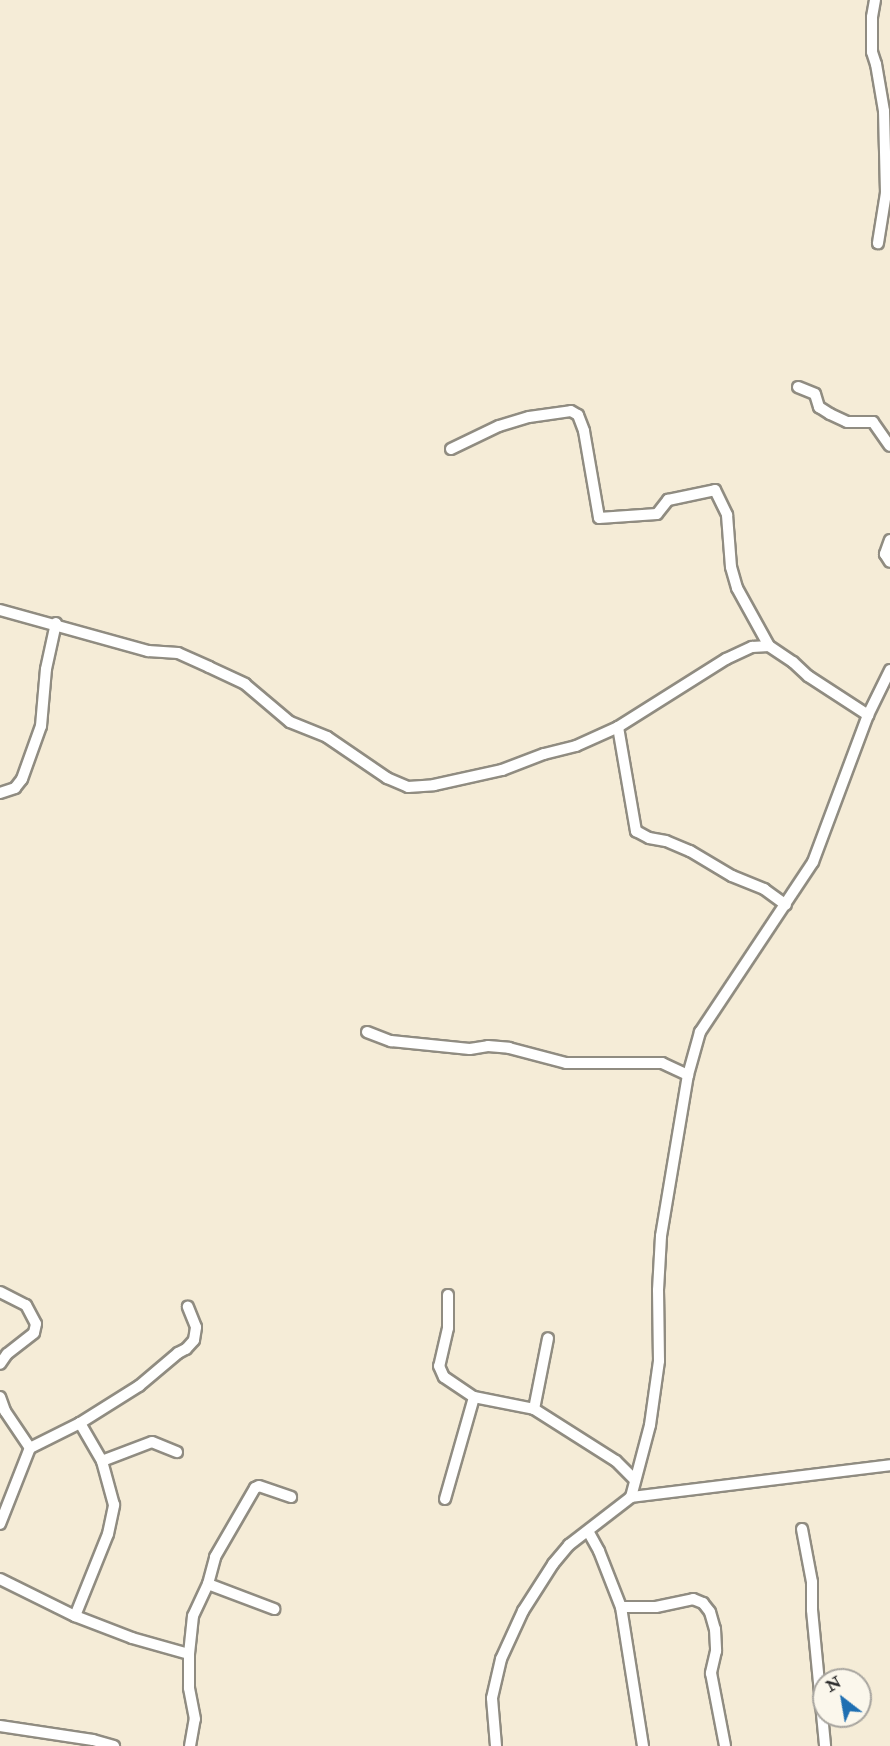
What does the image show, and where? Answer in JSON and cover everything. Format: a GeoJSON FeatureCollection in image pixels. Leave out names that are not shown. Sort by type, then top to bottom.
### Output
{"type":"FeatureCollection","features":[{"type":"Feature","properties":{"kind":"street"},"geometry":{"type":"LineString","coordinates":[[875,0],[872,17],[872,52],[884,111],[886,192],[878,243]]}},
{"type":"Feature","properties":{"kind":"street"},"geometry":{"type":"LineString","coordinates":[[798,387],[815,394],[819,407],[847,422],[873,422],[890,446]]}},
{"type":"Feature","properties":{"kind":"street"},"geometry":{"type":"LineString","coordinates":[[452,449],[499,426],[556,411],[571,411],[578,415],[584,431],[599,518],[657,514],[668,500],[715,490],[727,514],[731,567],[737,588],[769,646],[793,662],[808,676],[868,715]]}},
{"type":"Feature","properties":{"kind":"street"},"geometry":{"type":"LineString","coordinates":[[890,540],[885,554],[890,562]]}},
{"type":"Feature","properties":{"kind":"street"},"geometry":{"type":"LineString","coordinates":[[0,610],[56,623],[148,651],[178,653],[245,684],[290,722],[327,737],[387,778],[408,787],[434,785],[502,770],[544,754],[576,746],[618,727],[726,659],[752,647],[769,646]]}},
{"type":"Feature","properties":{"kind":"street"},"geometry":{"type":"LineString","coordinates":[[0,793],[15,789],[22,779],[41,726],[46,669],[56,623]]}},
{"type":"Feature","properties":{"kind":"street"},"geometry":{"type":"LineString","coordinates":[[631,1497],[650,1425],[659,1361],[658,1290],[661,1236],[688,1075],[700,1032],[813,862],[868,715],[890,670]]}},
{"type":"Feature","properties":{"kind":"street"},"geometry":{"type":"LineString","coordinates":[[618,727],[636,831],[649,838],[666,841],[690,851],[732,876],[764,889],[786,905]]}},
{"type":"Feature","properties":{"kind":"street"},"geometry":{"type":"LineString","coordinates":[[367,1032],[391,1041],[470,1049],[488,1046],[509,1048],[566,1063],[662,1063],[688,1075]]}},
{"type":"Feature","properties":{"kind":"street"},"geometry":{"type":"LineString","coordinates":[[0,1292],[26,1305],[36,1324],[34,1333],[7,1354],[0,1365]]}},
{"type":"Feature","properties":{"kind":"street"},"geometry":{"type":"LineString","coordinates":[[448,1295],[448,1328],[439,1366],[444,1377],[474,1397],[534,1409],[616,1461],[635,1480]]}},
{"type":"Feature","properties":{"kind":"street"},"geometry":{"type":"LineString","coordinates":[[0,1524],[30,1448],[80,1423],[139,1386],[194,1340],[196,1327],[188,1307]]}},
{"type":"Feature","properties":{"kind":"street"},"geometry":{"type":"LineString","coordinates":[[534,1409],[548,1338]]}},
{"type":"Feature","properties":{"kind":"street"},"geometry":{"type":"LineString","coordinates":[[0,1397],[5,1411],[30,1448]]}},
{"type":"Feature","properties":{"kind":"street"},"geometry":{"type":"LineString","coordinates":[[445,1499],[474,1397]]}},
{"type":"Feature","properties":{"kind":"street"},"geometry":{"type":"LineString","coordinates":[[75,1616],[108,1534],[114,1505],[102,1461],[80,1423]]}},
{"type":"Feature","properties":{"kind":"street"},"geometry":{"type":"LineString","coordinates":[[102,1461],[152,1442],[177,1452]]}},
{"type":"Feature","properties":{"kind":"street"},"geometry":{"type":"LineString","coordinates":[[496,1746],[492,1698],[501,1659],[523,1611],[569,1545],[631,1497],[890,1465]]}},
{"type":"Feature","properties":{"kind":"street"},"geometry":{"type":"LineString","coordinates":[[190,1746],[195,1719],[189,1688],[189,1654],[193,1616],[207,1584],[215,1557],[251,1492],[259,1486],[291,1497]]}},
{"type":"Feature","properties":{"kind":"street"},"geometry":{"type":"LineString","coordinates":[[802,1529],[812,1582],[812,1610],[825,1746]]}},
{"type":"Feature","properties":{"kind":"street"},"geometry":{"type":"LineString","coordinates":[[588,1531],[599,1551],[621,1607],[643,1746]]}},
{"type":"Feature","properties":{"kind":"street"},"geometry":{"type":"LineString","coordinates":[[0,1579],[75,1616],[132,1638],[189,1654]]}},
{"type":"Feature","properties":{"kind":"street"},"geometry":{"type":"LineString","coordinates":[[207,1584],[274,1609]]}},
{"type":"Feature","properties":{"kind":"street"},"geometry":{"type":"LineString","coordinates":[[621,1607],[656,1607],[693,1599],[703,1603],[710,1612],[715,1629],[716,1652],[711,1673],[725,1746]]}},
{"type":"Feature","properties":{"kind":"street"},"geometry":{"type":"LineString","coordinates":[[0,1726],[114,1746]]}}]}
